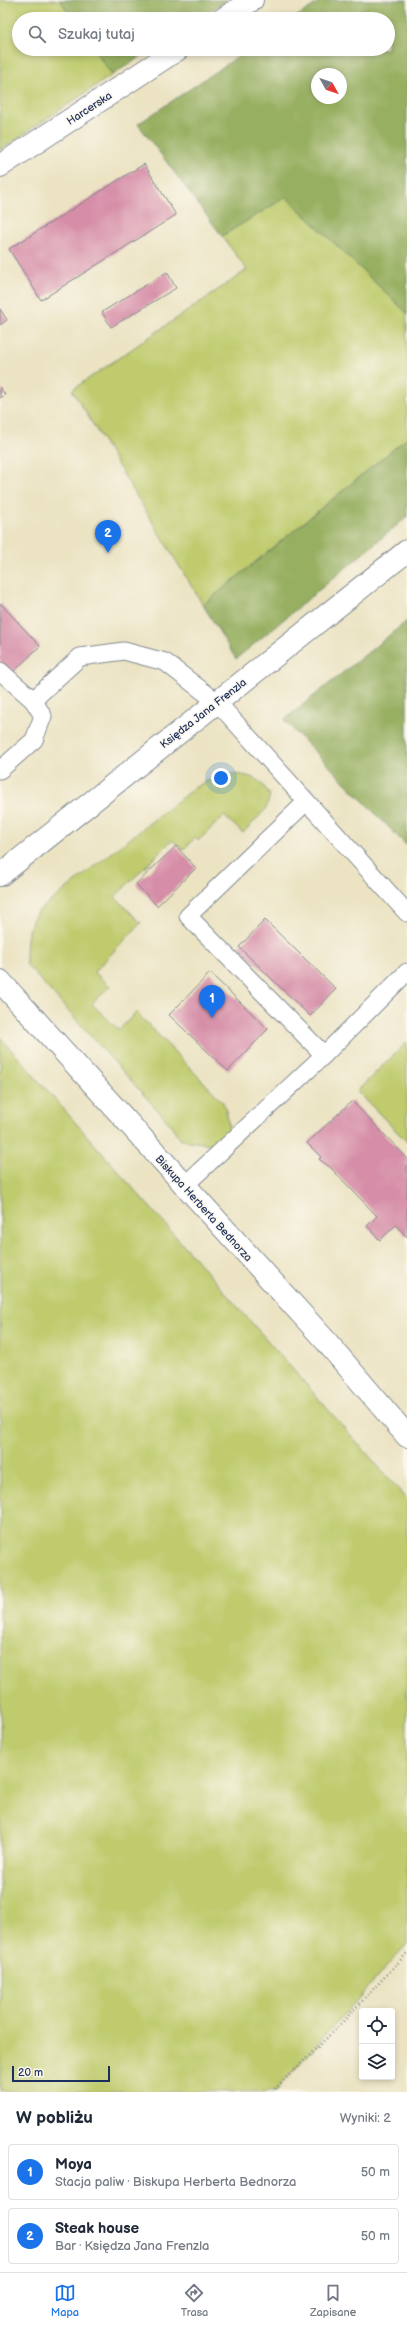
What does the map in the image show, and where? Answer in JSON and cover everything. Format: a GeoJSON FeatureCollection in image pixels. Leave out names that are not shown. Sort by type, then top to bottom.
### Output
{"type":"FeatureCollection","features":[{"type":"Feature","properties":{"kind":"street"},"geometry":{"type":"LineString","coordinates":[[234,12],[252,0]]}},
{"type":"Feature","properties":{"kind":"street","name":"Harcerska"},"geometry":{"type":"LineString","coordinates":[[0,166],[167,56]]}},
{"type":"Feature","properties":{"kind":"street","name":"Księdza Jana Frenzla"},"geometry":{"type":"LineString","coordinates":[[0,874],[407,551]]}},
{"type":"Feature","properties":{"kind":"street","name":"Biskupa Herberta Bednorza"},"geometry":{"type":"LineString","coordinates":[[0,981],[325,1340],[407,1436]]}},
{"type":"Feature","properties":{"kind":"lane"},"geometry":{"type":"LineString","coordinates":[[33,700],[80,657],[124,651],[165,662],[218,702],[407,913]]}},
{"type":"Feature","properties":{"kind":"lane"},"geometry":{"type":"LineString","coordinates":[[0,672],[33,700],[42,716],[34,740],[0,770]]}},
{"type":"Feature","properties":{"kind":"lane"},"geometry":{"type":"LineString","coordinates":[[306,802],[188,916],[324,1055]]}},
{"type":"Feature","properties":{"kind":"lane"},"geometry":{"type":"LineString","coordinates":[[184,1186],[324,1055],[407,972]]}},
{"type":"Feature","properties":{"kind":"path"},"geometry":{"type":"LineString","coordinates":[[272,2092],[338,2027],[407,1953]]}},
{"type":"Feature","properties":{"kind":"green space"},"geometry":{"type":"Polygon","coordinates":[[[0,0],[60,0],[68,12],[12,12],[12,56],[99,56],[112,75],[0,150],[0,0]]]}},
{"type":"Feature","properties":{"kind":"green space"},"geometry":{"type":"Polygon","coordinates":[[[60,0],[227,0],[209,12],[68,12],[60,0]]]}},
{"type":"Feature","properties":{"kind":"green space"},"geometry":{"type":"Polygon","coordinates":[[[322,0],[407,0],[407,313],[286,197],[222,236],[138,124],[239,56],[395,56],[395,12],[304,12],[322,0]]]}},
{"type":"Feature","properties":{"kind":"green space"},"geometry":{"type":"Polygon","coordinates":[[[99,56],[141,56],[112,75],[99,56]]]}},
{"type":"Feature","properties":{"kind":"green space"},"geometry":{"type":"Polygon","coordinates":[[[286,197],[407,313],[407,438],[203,605],[72,390],[247,270],[222,236],[286,197]]]}},
{"type":"Feature","properties":{"kind":"green space"},"geometry":{"type":"Polygon","coordinates":[[[407,438],[407,517],[236,659],[203,605],[407,438]]]}},
{"type":"Feature","properties":{"kind":"green space"},"geometry":{"type":"Polygon","coordinates":[[[407,621],[407,846],[284,720],[407,621]]]}},
{"type":"Feature","properties":{"kind":"green space"},"geometry":{"type":"Polygon","coordinates":[[[230,774],[249,776],[262,784],[270,795],[266,809],[243,833],[224,816],[198,841],[195,838],[183,850],[172,840],[115,897],[141,923],[94,972],[110,986],[92,1004],[119,1030],[136,1012],[223,1102],[229,1126],[226,1140],[217,1145],[181,1140],[170,1124],[26,964],[26,950],[27,937],[33,918],[37,912],[194,788],[211,779],[230,774]]]}},
{"type":"Feature","properties":{"kind":"green space"},"geometry":{"type":"Polygon","coordinates":[[[0,1037],[407,1499],[407,1944],[275,2092],[0,2092],[0,1037]]]}},
{"type":"Feature","properties":{"kind":"green space"},"geometry":{"type":"Polygon","coordinates":[[[407,1042],[407,1142],[357,1091],[407,1042]]]}},
{"type":"Feature","properties":{"kind":"building"},"geometry":{"type":"Polygon","coordinates":[[[144,164],[176,215],[41,300],[9,249],[144,164]]]}},
{"type":"Feature","properties":{"kind":"building"},"geometry":{"type":"Polygon","coordinates":[[[167,272],[176,288],[111,327],[102,312],[167,272]]]}},
{"type":"Feature","properties":{"kind":"building"},"geometry":{"type":"Polygon","coordinates":[[[0,309],[7,320],[0,325],[0,309]]]}},
{"type":"Feature","properties":{"kind":"building"},"geometry":{"type":"Polygon","coordinates":[[[0,387],[5,395],[0,398],[0,387]]]}},
{"type":"Feature","properties":{"kind":"building"},"geometry":{"type":"Polygon","coordinates":[[[0,603],[40,646],[11,674],[0,662],[0,603]]]}},
{"type":"Feature","properties":{"kind":"building"},"geometry":{"type":"Polygon","coordinates":[[[176,846],[196,868],[157,906],[136,884],[176,846]]]}},
{"type":"Feature","properties":{"kind":"building"},"geometry":{"type":"Polygon","coordinates":[[[265,920],[336,989],[310,1016],[239,947],[265,920]]]}},
{"type":"Feature","properties":{"kind":"building"},"geometry":{"type":"Polygon","coordinates":[[[210,973],[268,1029],[228,1071],[169,1015],[210,973]]]}},
{"type":"Feature","properties":{"kind":"building"},"geometry":{"type":"Polygon","coordinates":[[[352,1101],[407,1158],[407,1237],[396,1225],[380,1240],[367,1226],[377,1216],[331,1168],[319,1159],[321,1157],[307,1143],[352,1101]]]}},
{"type":"Feature","properties":{"kind":"place","name":"Steak house"},"geometry":{"type":"Point","coordinates":[108,553]}},
{"type":"Feature","properties":{"kind":"place","name":"Moya"},"geometry":{"type":"Point","coordinates":[212,1018]}}]}
